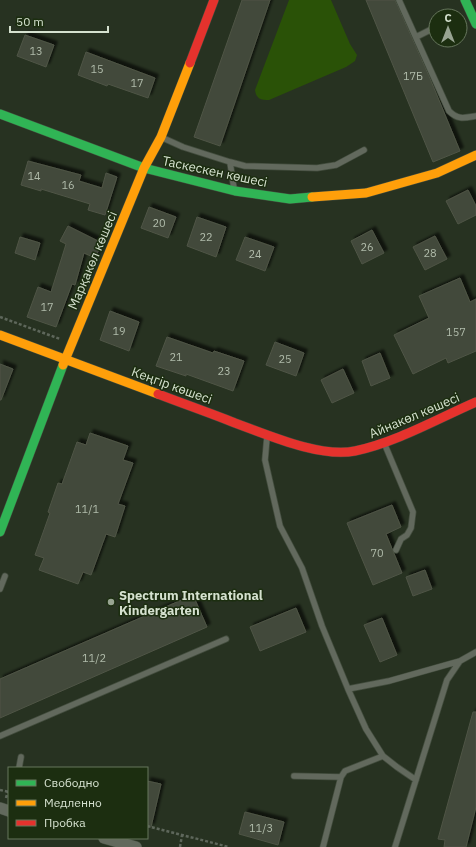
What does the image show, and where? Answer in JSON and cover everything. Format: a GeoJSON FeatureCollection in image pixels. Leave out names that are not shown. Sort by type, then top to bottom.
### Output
{"type":"FeatureCollection","features":[{"type":"Feature","properties":{"kind":"street","name":"Марқакөл көшесі"},"geometry":{"type":"LineString","coordinates":[[0,532],[65,359],[144,168],[161,137],[214,0]]}},
{"type":"Feature","properties":{"kind":"street"},"geometry":{"type":"LineString","coordinates":[[465,0],[476,24]]}},
{"type":"Feature","properties":{"kind":"street","name":"Таскескен көшесі"},"geometry":{"type":"LineString","coordinates":[[0,114],[144,168],[235,191],[290,199],[366,193],[437,173],[476,155]]}},
{"type":"Feature","properties":{"kind":"street","name":"Кеңгір көшесі"},"geometry":{"type":"LineString","coordinates":[[0,335],[268,435],[315,449],[337,452]]}},
{"type":"Feature","properties":{"kind":"street","name":"Айнакөл көшесі"},"geometry":{"type":"LineString","coordinates":[[337,452],[354,451],[385,443],[476,402]]}},
{"type":"Feature","properties":{"kind":"street"},"geometry":{"type":"LineString","coordinates":[[107,839],[135,847]]}},
{"type":"Feature","properties":{"kind":"lane"},"geometry":{"type":"LineString","coordinates":[[399,0],[448,111],[454,117],[463,118],[476,116]]}},
{"type":"Feature","properties":{"kind":"lane"},"geometry":{"type":"LineString","coordinates":[[416,37],[428,31]]}},
{"type":"Feature","properties":{"kind":"lane"},"geometry":{"type":"LineString","coordinates":[[161,137],[183,147],[245,166],[317,168],[336,165],[364,150]]}},
{"type":"Feature","properties":{"kind":"lane"},"geometry":{"type":"LineString","coordinates":[[230,162],[235,191]]}},
{"type":"Feature","properties":{"kind":"lane"},"geometry":{"type":"LineString","coordinates":[[268,435],[265,460],[280,526],[302,568],[336,662],[366,729],[382,756],[416,780]]}},
{"type":"Feature","properties":{"kind":"lane"},"geometry":{"type":"LineString","coordinates":[[385,443],[413,512],[411,528],[407,534],[400,539],[396,550]]}},
{"type":"Feature","properties":{"kind":"lane"},"geometry":{"type":"LineString","coordinates":[[0,589],[5,576]]}},
{"type":"Feature","properties":{"kind":"lane"},"geometry":{"type":"LineString","coordinates":[[0,736],[226,639]]}},
{"type":"Feature","properties":{"kind":"lane"},"geometry":{"type":"LineString","coordinates":[[348,689],[389,681],[460,661],[476,652]]}},
{"type":"Feature","properties":{"kind":"lane"},"geometry":{"type":"LineString","coordinates":[[395,847],[447,680],[460,661]]}},
{"type":"Feature","properties":{"kind":"lane"},"geometry":{"type":"LineString","coordinates":[[323,847],[341,777],[345,771],[382,756]]}},
{"type":"Feature","properties":{"kind":"lane"},"geometry":{"type":"LineString","coordinates":[[19,767],[21,757]]}},
{"type":"Feature","properties":{"kind":"lane"},"geometry":{"type":"LineString","coordinates":[[294,776],[341,777]]}},
{"type":"Feature","properties":{"kind":"path"},"geometry":{"type":"LineString","coordinates":[[0,317],[72,343]]}},
{"type":"Feature","properties":{"kind":"path"},"geometry":{"type":"LineString","coordinates":[[148,826],[229,847]]}},
{"type":"Feature","properties":{"kind":"path"},"geometry":{"type":"LineString","coordinates":[[180,847],[182,835]]}},
{"type":"Feature","properties":{"kind":"green space"},"geometry":{"type":"Polygon","coordinates":[[[289,0],[331,0],[350,44],[357,55],[355,61],[346,67],[269,100],[261,99],[256,95],[255,90],[289,0]]]}},
{"type":"Feature","properties":{"kind":"building"},"geometry":{"type":"Polygon","coordinates":[[[242,0],[270,0],[220,146],[194,137],[242,0]]]}},
{"type":"Feature","properties":{"kind":"building"},"geometry":{"type":"Polygon","coordinates":[[[366,0],[395,0],[460,151],[433,162],[366,0]]]}},
{"type":"Feature","properties":{"kind":"building"},"geometry":{"type":"Polygon","coordinates":[[[25,35],[54,45],[46,67],[17,56],[25,35]]]}},
{"type":"Feature","properties":{"kind":"building"},"geometry":{"type":"Polygon","coordinates":[[[86,52],[155,78],[148,98],[108,84],[107,86],[78,75],[86,52]]]}},
{"type":"Feature","properties":{"kind":"building"},"geometry":{"type":"Polygon","coordinates":[[[28,161],[81,175],[79,181],[102,188],[106,173],[117,177],[105,215],[88,210],[90,204],[41,189],[41,191],[21,185],[28,161]]]}},
{"type":"Feature","properties":{"kind":"building"},"geometry":{"type":"Polygon","coordinates":[[[468,190],[476,206],[476,215],[458,224],[446,201],[468,190]]]}},
{"type":"Feature","properties":{"kind":"building"},"geometry":{"type":"Polygon","coordinates":[[[149,207],[176,217],[168,238],[141,228],[149,207]]]}},
{"type":"Feature","properties":{"kind":"building"},"geometry":{"type":"Polygon","coordinates":[[[197,217],[226,227],[216,257],[187,246],[197,217]]]}},
{"type":"Feature","properties":{"kind":"building"},"geometry":{"type":"Polygon","coordinates":[[[68,226],[102,243],[95,258],[84,253],[75,285],[72,284],[56,327],[27,317],[38,287],[51,292],[66,244],[60,241],[68,226]]]}},
{"type":"Feature","properties":{"kind":"building"},"geometry":{"type":"Polygon","coordinates":[[[372,230],[384,253],[362,264],[351,241],[372,230]]]}},
{"type":"Feature","properties":{"kind":"building"},"geometry":{"type":"Polygon","coordinates":[[[435,236],[447,259],[425,270],[413,247],[435,236]]]}},
{"type":"Feature","properties":{"kind":"building"},"geometry":{"type":"Polygon","coordinates":[[[20,237],[40,243],[35,260],[15,253],[20,237]]]}},
{"type":"Feature","properties":{"kind":"building"},"geometry":{"type":"Polygon","coordinates":[[[245,237],[274,247],[265,271],[236,260],[245,237]]]}},
{"type":"Feature","properties":{"kind":"building"},"geometry":{"type":"Polygon","coordinates":[[[460,278],[470,302],[476,299],[476,351],[448,363],[446,358],[413,374],[394,335],[429,318],[419,296],[460,278]]]}},
{"type":"Feature","properties":{"kind":"building"},"geometry":{"type":"Polygon","coordinates":[[[110,311],[139,322],[129,351],[100,340],[110,311]]]}},
{"type":"Feature","properties":{"kind":"building"},"geometry":{"type":"Polygon","coordinates":[[[167,337],[213,353],[214,351],[244,361],[233,391],[186,374],[186,376],[156,366],[167,337]]]}},
{"type":"Feature","properties":{"kind":"building"},"geometry":{"type":"Polygon","coordinates":[[[275,342],[304,353],[296,376],[266,365],[275,342]]]}},
{"type":"Feature","properties":{"kind":"building"},"geometry":{"type":"Polygon","coordinates":[[[380,353],[390,378],[371,386],[362,361],[380,353]]]}},
{"type":"Feature","properties":{"kind":"building"},"geometry":{"type":"Polygon","coordinates":[[[0,364],[13,369],[1,400],[0,400],[0,364]]]}},
{"type":"Feature","properties":{"kind":"building"},"geometry":{"type":"Polygon","coordinates":[[[343,369],[354,393],[332,403],[321,380],[343,369]]]}},
{"type":"Feature","properties":{"kind":"building"},"geometry":{"type":"Polygon","coordinates":[[[90,433],[128,446],[123,460],[133,463],[118,504],[125,506],[115,537],[106,534],[91,575],[83,572],[78,584],[39,570],[44,558],[35,555],[50,513],[48,512],[58,483],[62,484],[77,442],[86,445],[90,433]]]}},
{"type":"Feature","properties":{"kind":"building"},"geometry":{"type":"Polygon","coordinates":[[[392,505],[401,527],[386,534],[402,573],[373,585],[347,523],[392,505]]]}},
{"type":"Feature","properties":{"kind":"building"},"geometry":{"type":"Polygon","coordinates":[[[425,570],[432,589],[413,596],[406,577],[425,570]]]}},
{"type":"Feature","properties":{"kind":"building"},"geometry":{"type":"Polygon","coordinates":[[[193,595],[207,627],[0,718],[0,679],[193,595]]]}},
{"type":"Feature","properties":{"kind":"building"},"geometry":{"type":"Polygon","coordinates":[[[296,608],[306,632],[260,651],[250,627],[296,608]]]}},
{"type":"Feature","properties":{"kind":"building"},"geometry":{"type":"Polygon","coordinates":[[[382,618],[397,655],[380,662],[364,625],[382,618]]]}},
{"type":"Feature","properties":{"kind":"building"},"geometry":{"type":"Polygon","coordinates":[[[473,712],[476,712],[476,807],[466,847],[444,847],[445,840],[438,839],[473,712]]]}},
{"type":"Feature","properties":{"kind":"building"},"geometry":{"type":"Polygon","coordinates":[[[148,781],[161,784],[151,827],[148,827],[148,781]]]}},
{"type":"Feature","properties":{"kind":"building"},"geometry":{"type":"Polygon","coordinates":[[[245,812],[284,822],[278,845],[239,834],[245,812]]]}},
{"type":"Feature","properties":{"kind":"traffic: fast"},"geometry":{"type":"LineString","coordinates":[[465,0],[476,24]]}},
{"type":"Feature","properties":{"kind":"traffic: fast"},"geometry":{"type":"LineString","coordinates":[[0,114],[144,168],[235,191],[290,199],[312,197]]}},
{"type":"Feature","properties":{"kind":"traffic: fast"},"geometry":{"type":"LineString","coordinates":[[0,532],[63,365]]}},
{"type":"Feature","properties":{"kind":"traffic: slow"},"geometry":{"type":"LineString","coordinates":[[63,365],[144,168],[161,137],[190,63]]}},
{"type":"Feature","properties":{"kind":"traffic: slow"},"geometry":{"type":"LineString","coordinates":[[312,197],[366,193],[437,173],[476,155]]}},
{"type":"Feature","properties":{"kind":"traffic: slow"},"geometry":{"type":"LineString","coordinates":[[0,335],[158,394]]}},
{"type":"Feature","properties":{"kind":"traffic: jam"},"geometry":{"type":"LineString","coordinates":[[190,63],[214,0]]}},
{"type":"Feature","properties":{"kind":"traffic: jam"},"geometry":{"type":"LineString","coordinates":[[158,394],[294,444],[326,451],[341,452],[355,451],[386,442],[417,430],[476,402]]}},
{"type":"Feature","properties":{"kind":"place","name":"Spectrum International Kindergarten"},"geometry":{"type":"Point","coordinates":[111,602]}}]}
